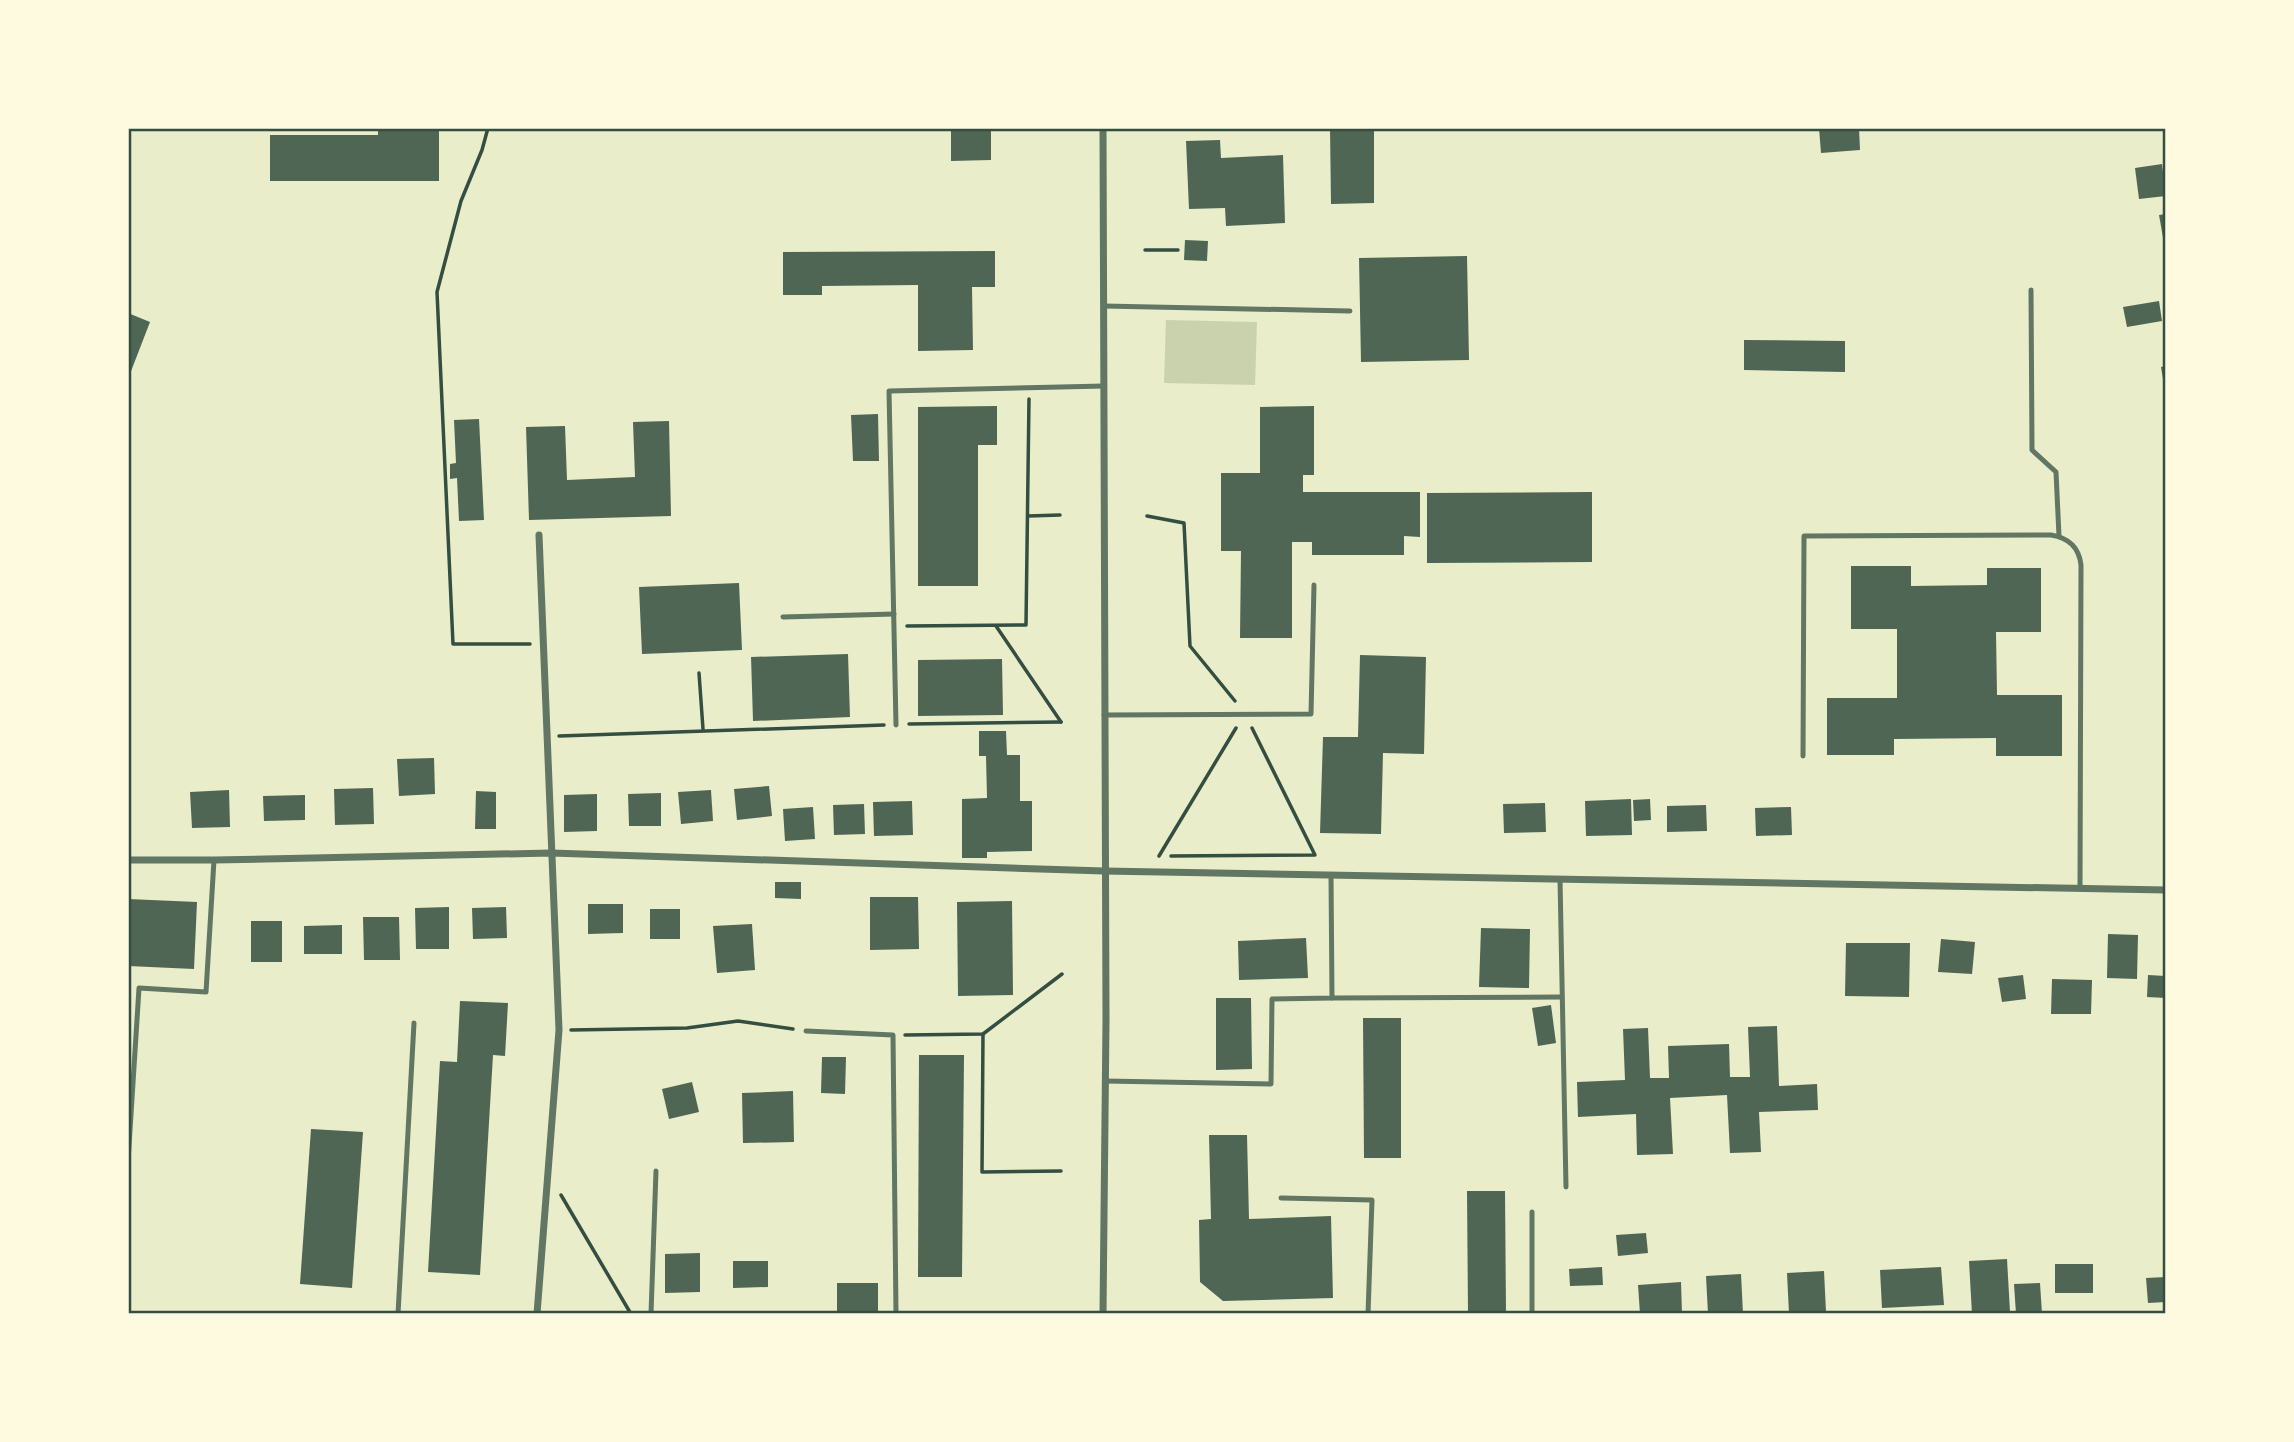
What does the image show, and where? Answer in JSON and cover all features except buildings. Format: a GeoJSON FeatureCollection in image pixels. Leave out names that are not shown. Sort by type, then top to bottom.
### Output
{"type":"FeatureCollection","features":[{"type":"Feature","properties":{"kind":"street"},"geometry":{"type":"LineString","coordinates":[[1103,128],[1104,1314]]}},
{"type":"Feature","properties":{"kind":"street"},"geometry":{"type":"LineString","coordinates":[[537,1314],[559,1030],[539,535]]}},
{"type":"Feature","properties":{"kind":"street"},"geometry":{"type":"LineString","coordinates":[[128,860],[551,853],[1104,871],[2166,890]]}},
{"type":"Feature","properties":{"kind":"lane"},"geometry":{"type":"LineString","coordinates":[[2031,290],[2032,450],[2056,472],[2059,536]]}},
{"type":"Feature","properties":{"kind":"lane"},"geometry":{"type":"LineString","coordinates":[[1104,306],[1350,311]]}},
{"type":"Feature","properties":{"kind":"lane"},"geometry":{"type":"LineString","coordinates":[[897,725],[889,391],[1104,386]]}},
{"type":"Feature","properties":{"kind":"lane"},"geometry":{"type":"LineString","coordinates":[[1803,756],[1804,536],[2059,536],[2073,544],[2081,565],[2080,889]]}},
{"type":"Feature","properties":{"kind":"lane"},"geometry":{"type":"LineString","coordinates":[[1104,715],[1311,714],[1314,585]]}},
{"type":"Feature","properties":{"kind":"lane"},"geometry":{"type":"LineString","coordinates":[[783,617],[894,614]]}},
{"type":"Feature","properties":{"kind":"lane"},"geometry":{"type":"LineString","coordinates":[[128,1162],[139,988],[206,992],[214,860]]}},
{"type":"Feature","properties":{"kind":"lane"},"geometry":{"type":"LineString","coordinates":[[1331,875],[1332,998]]}},
{"type":"Feature","properties":{"kind":"lane"},"geometry":{"type":"LineString","coordinates":[[1560,879],[1566,1187]]}},
{"type":"Feature","properties":{"kind":"lane"},"geometry":{"type":"LineString","coordinates":[[1105,1081],[1271,1084],[1272,999],[1562,997]]}},
{"type":"Feature","properties":{"kind":"lane"},"geometry":{"type":"LineString","coordinates":[[398,1314],[414,1023]]}},
{"type":"Feature","properties":{"kind":"lane"},"geometry":{"type":"LineString","coordinates":[[806,1031],[893,1035],[896,1314]]}},
{"type":"Feature","properties":{"kind":"lane"},"geometry":{"type":"LineString","coordinates":[[650,1314],[656,1171]]}},
{"type":"Feature","properties":{"kind":"lane"},"geometry":{"type":"LineString","coordinates":[[1281,1198],[1372,1200],[1368,1314]]}},
{"type":"Feature","properties":{"kind":"lane"},"geometry":{"type":"LineString","coordinates":[[1532,1212],[1532,1314]]}},
{"type":"Feature","properties":{"kind":"path"},"geometry":{"type":"LineString","coordinates":[[488,128],[461,201],[437,292],[453,644],[543,644]]}},
{"type":"Feature","properties":{"kind":"path"},"geometry":{"type":"LineString","coordinates":[[1145,250],[1178,250]]}},
{"type":"Feature","properties":{"kind":"path"},"geometry":{"type":"LineString","coordinates":[[894,626],[1027,625],[1029,387]]}},
{"type":"Feature","properties":{"kind":"path"},"geometry":{"type":"LineString","coordinates":[[1028,516],[1060,514]]}},
{"type":"Feature","properties":{"kind":"path"},"geometry":{"type":"LineString","coordinates":[[1146,856],[1315,855],[1245,714],[1190,646],[1184,523],[1147,516]]}},
{"type":"Feature","properties":{"kind":"path"},"geometry":{"type":"LineString","coordinates":[[546,736],[703,729],[1061,722],[996,626]]}},
{"type":"Feature","properties":{"kind":"path"},"geometry":{"type":"LineString","coordinates":[[699,673],[703,729]]}},
{"type":"Feature","properties":{"kind":"path"},"geometry":{"type":"LineString","coordinates":[[1159,856],[1245,714]]}},
{"type":"Feature","properties":{"kind":"path"},"geometry":{"type":"LineString","coordinates":[[893,1035],[983,1034],[1062,974]]}},
{"type":"Feature","properties":{"kind":"path"},"geometry":{"type":"LineString","coordinates":[[559,1030],[687,1028],[738,1021],[806,1031]]}},
{"type":"Feature","properties":{"kind":"path"},"geometry":{"type":"LineString","coordinates":[[983,1034],[982,1172],[1061,1171]]}},
{"type":"Feature","properties":{"kind":"path"},"geometry":{"type":"LineString","coordinates":[[548,1172],[631,1314]]}},
{"type":"Feature","properties":{"kind":"green space"},"geometry":{"type":"Polygon","coordinates":[[[1166,320],[1257,322],[1255,385],[1164,383],[1166,320]]]}}]}
